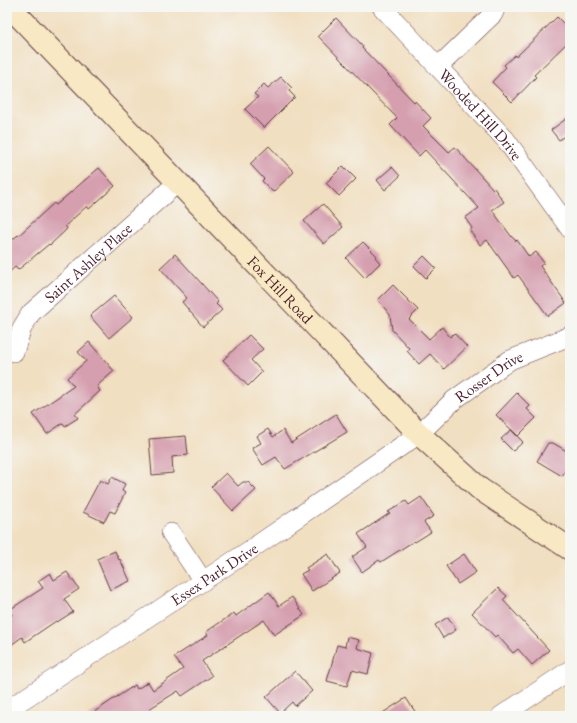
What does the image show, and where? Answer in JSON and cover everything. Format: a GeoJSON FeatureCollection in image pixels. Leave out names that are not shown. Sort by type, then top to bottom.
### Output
{"type":"FeatureCollection","features":[{"type":"Feature","properties":{"kind":"main road","name":"Fox Hill Road"},"geometry":{"type":"LineString","coordinates":[[10,7],[419,434],[480,489],[570,549]]}},
{"type":"Feature","properties":{"kind":"street","name":"Wooded Hill Drive"},"geometry":{"type":"LineString","coordinates":[[382,7],[506,140],[570,228]]}},
{"type":"Feature","properties":{"kind":"street"},"geometry":{"type":"LineString","coordinates":[[438,66],[493,14],[496,7]]}},
{"type":"Feature","properties":{"kind":"street","name":"Saint Ashley Place"},"geometry":{"type":"LineString","coordinates":[[14,352],[22,328],[31,313],[177,183]]}},
{"type":"Feature","properties":{"kind":"street","name":"Rosser Drive"},"geometry":{"type":"LineString","coordinates":[[419,434],[454,400],[510,360],[570,336]]}},
{"type":"Feature","properties":{"kind":"street","name":"Essex Park Drive"},"geometry":{"type":"LineString","coordinates":[[7,710],[203,581],[419,434]]}},
{"type":"Feature","properties":{"kind":"street"},"geometry":{"type":"LineString","coordinates":[[171,533],[203,581]]}},
{"type":"Feature","properties":{"kind":"street"},"geometry":{"type":"LineString","coordinates":[[501,716],[570,670]]}},
{"type":"Feature","properties":{"kind":"building"},"geometry":{"type":"Polygon","coordinates":[[[557,17],[570,30],[570,40],[534,75],[536,77],[512,102],[492,82],[506,67],[504,65],[515,55],[516,57],[557,17]]]}},
{"type":"Feature","properties":{"kind":"building"},"geometry":{"type":"Polygon","coordinates":[[[336,18],[363,46],[362,48],[431,118],[423,126],[449,152],[455,147],[493,189],[494,188],[504,202],[492,210],[529,257],[536,252],[544,263],[540,266],[566,303],[548,316],[518,275],[514,278],[487,240],[480,245],[470,231],[472,228],[465,218],[479,208],[425,150],[419,156],[390,125],[397,118],[318,36],[336,18]]]}},
{"type":"Feature","properties":{"kind":"building"},"geometry":{"type":"Polygon","coordinates":[[[281,77],[292,88],[289,91],[295,97],[264,128],[245,109],[258,97],[254,94],[264,84],[268,88],[281,77]]]}},
{"type":"Feature","properties":{"kind":"building"},"geometry":{"type":"Polygon","coordinates":[[[570,116],[570,132],[559,140],[551,130],[570,116]]]}},
{"type":"Feature","properties":{"kind":"building"},"geometry":{"type":"Polygon","coordinates":[[[269,146],[294,172],[273,192],[262,181],[264,179],[250,164],[269,146]]]}},
{"type":"Feature","properties":{"kind":"building"},"geometry":{"type":"Polygon","coordinates":[[[343,166],[356,179],[339,196],[326,183],[343,166]]]}},
{"type":"Feature","properties":{"kind":"building"},"geometry":{"type":"Polygon","coordinates":[[[392,167],[400,176],[385,190],[377,180],[392,167]]]}},
{"type":"Feature","properties":{"kind":"building"},"geometry":{"type":"Polygon","coordinates":[[[99,168],[115,186],[89,209],[87,206],[65,226],[67,228],[66,230],[50,245],[49,244],[18,270],[15,267],[7,274],[7,244],[18,236],[54,203],[56,205],[99,168]]]}},
{"type":"Feature","properties":{"kind":"building"},"geometry":{"type":"Polygon","coordinates":[[[323,204],[343,227],[324,244],[304,221],[323,204]]]}},
{"type":"Feature","properties":{"kind":"building"},"geometry":{"type":"Polygon","coordinates":[[[363,242],[377,256],[375,257],[380,263],[365,278],[346,258],[363,242]]]}},
{"type":"Feature","properties":{"kind":"building"},"geometry":{"type":"Polygon","coordinates":[[[175,254],[218,302],[216,304],[222,310],[203,327],[182,302],[187,298],[160,268],[175,254]]]}},
{"type":"Feature","properties":{"kind":"building"},"geometry":{"type":"Polygon","coordinates":[[[424,256],[436,268],[426,278],[414,266],[424,256]]]}},
{"type":"Feature","properties":{"kind":"building"},"geometry":{"type":"Polygon","coordinates":[[[393,285],[418,310],[409,319],[429,339],[442,327],[450,337],[454,333],[467,347],[444,369],[430,354],[419,364],[407,351],[409,348],[392,330],[390,315],[378,300],[393,285]]]}},
{"type":"Feature","properties":{"kind":"building"},"geometry":{"type":"Polygon","coordinates":[[[114,296],[133,317],[109,338],[90,316],[114,296]]]}},
{"type":"Feature","properties":{"kind":"building"},"geometry":{"type":"Polygon","coordinates":[[[249,335],[263,349],[251,360],[262,372],[248,386],[223,360],[249,335]]]}},
{"type":"Feature","properties":{"kind":"building"},"geometry":{"type":"Polygon","coordinates":[[[89,342],[114,371],[97,386],[100,391],[75,414],[78,418],[65,426],[63,423],[47,434],[33,414],[74,386],[67,378],[86,361],[78,352],[89,342]]]}},
{"type":"Feature","properties":{"kind":"building"},"geometry":{"type":"Polygon","coordinates":[[[517,393],[530,406],[527,409],[536,418],[518,436],[496,415],[517,393]]]}},
{"type":"Feature","properties":{"kind":"building"},"geometry":{"type":"Polygon","coordinates":[[[336,414],[347,432],[285,469],[276,457],[263,465],[252,448],[261,443],[257,436],[268,429],[273,437],[283,430],[291,443],[336,414]]]}},
{"type":"Feature","properties":{"kind":"building"},"geometry":{"type":"Polygon","coordinates":[[[511,430],[523,442],[513,451],[501,439],[511,430]]]}},
{"type":"Feature","properties":{"kind":"building"},"geometry":{"type":"Polygon","coordinates":[[[186,436],[188,455],[172,457],[173,473],[152,475],[149,439],[186,436]]]}},
{"type":"Feature","properties":{"kind":"building"},"geometry":{"type":"Polygon","coordinates":[[[548,443],[553,443],[570,453],[570,462],[562,476],[537,461],[548,443]]]}},
{"type":"Feature","properties":{"kind":"building"},"geometry":{"type":"Polygon","coordinates":[[[226,473],[238,486],[243,482],[248,482],[256,490],[233,511],[211,487],[226,473]]]}},
{"type":"Feature","properties":{"kind":"building"},"geometry":{"type":"Polygon","coordinates":[[[112,477],[125,484],[122,491],[125,493],[115,513],[110,511],[104,522],[83,512],[100,480],[108,484],[112,477]]]}},
{"type":"Feature","properties":{"kind":"building"},"geometry":{"type":"Polygon","coordinates":[[[421,497],[434,516],[424,522],[431,532],[381,562],[379,560],[362,572],[352,557],[367,547],[358,534],[406,501],[409,505],[421,497]]]}},
{"type":"Feature","properties":{"kind":"building"},"geometry":{"type":"Polygon","coordinates":[[[115,551],[130,581],[110,590],[97,559],[115,551]]]}},
{"type":"Feature","properties":{"kind":"building"},"geometry":{"type":"Polygon","coordinates":[[[328,554],[340,573],[312,591],[301,574],[308,570],[306,568],[328,554]]]}},
{"type":"Feature","properties":{"kind":"building"},"geometry":{"type":"Polygon","coordinates":[[[464,554],[476,572],[458,584],[446,566],[464,554]]]}},
{"type":"Feature","properties":{"kind":"building"},"geometry":{"type":"Polygon","coordinates":[[[67,572],[79,589],[64,599],[73,612],[57,622],[56,621],[25,642],[22,637],[7,648],[7,619],[12,615],[9,610],[43,588],[38,581],[50,573],[54,580],[67,572]]]}},
{"type":"Feature","properties":{"kind":"building"},"geometry":{"type":"Polygon","coordinates":[[[498,588],[507,596],[503,600],[549,650],[532,665],[518,649],[513,653],[497,635],[495,637],[472,613],[498,588]]]}},
{"type":"Feature","properties":{"kind":"building"},"geometry":{"type":"Polygon","coordinates":[[[269,592],[279,606],[292,597],[304,615],[274,635],[264,620],[202,661],[212,676],[182,696],[178,691],[149,709],[153,716],[88,716],[135,685],[137,689],[148,682],[153,690],[183,669],[174,657],[208,635],[206,632],[234,613],[236,616],[269,592]]]}},
{"type":"Feature","properties":{"kind":"building"},"geometry":{"type":"Polygon","coordinates":[[[448,617],[456,630],[443,638],[435,625],[448,617]]]}},
{"type":"Feature","properties":{"kind":"building"},"geometry":{"type":"Polygon","coordinates":[[[347,637],[359,640],[357,648],[373,653],[368,674],[352,670],[347,686],[327,681],[337,645],[345,647],[347,637]]]}},
{"type":"Feature","properties":{"kind":"building"},"geometry":{"type":"Polygon","coordinates":[[[295,671],[312,691],[295,706],[292,702],[280,713],[266,697],[295,671]]]}},
{"type":"Feature","properties":{"kind":"building"},"geometry":{"type":"Polygon","coordinates":[[[406,698],[418,716],[378,716],[406,698]]]}}]}
